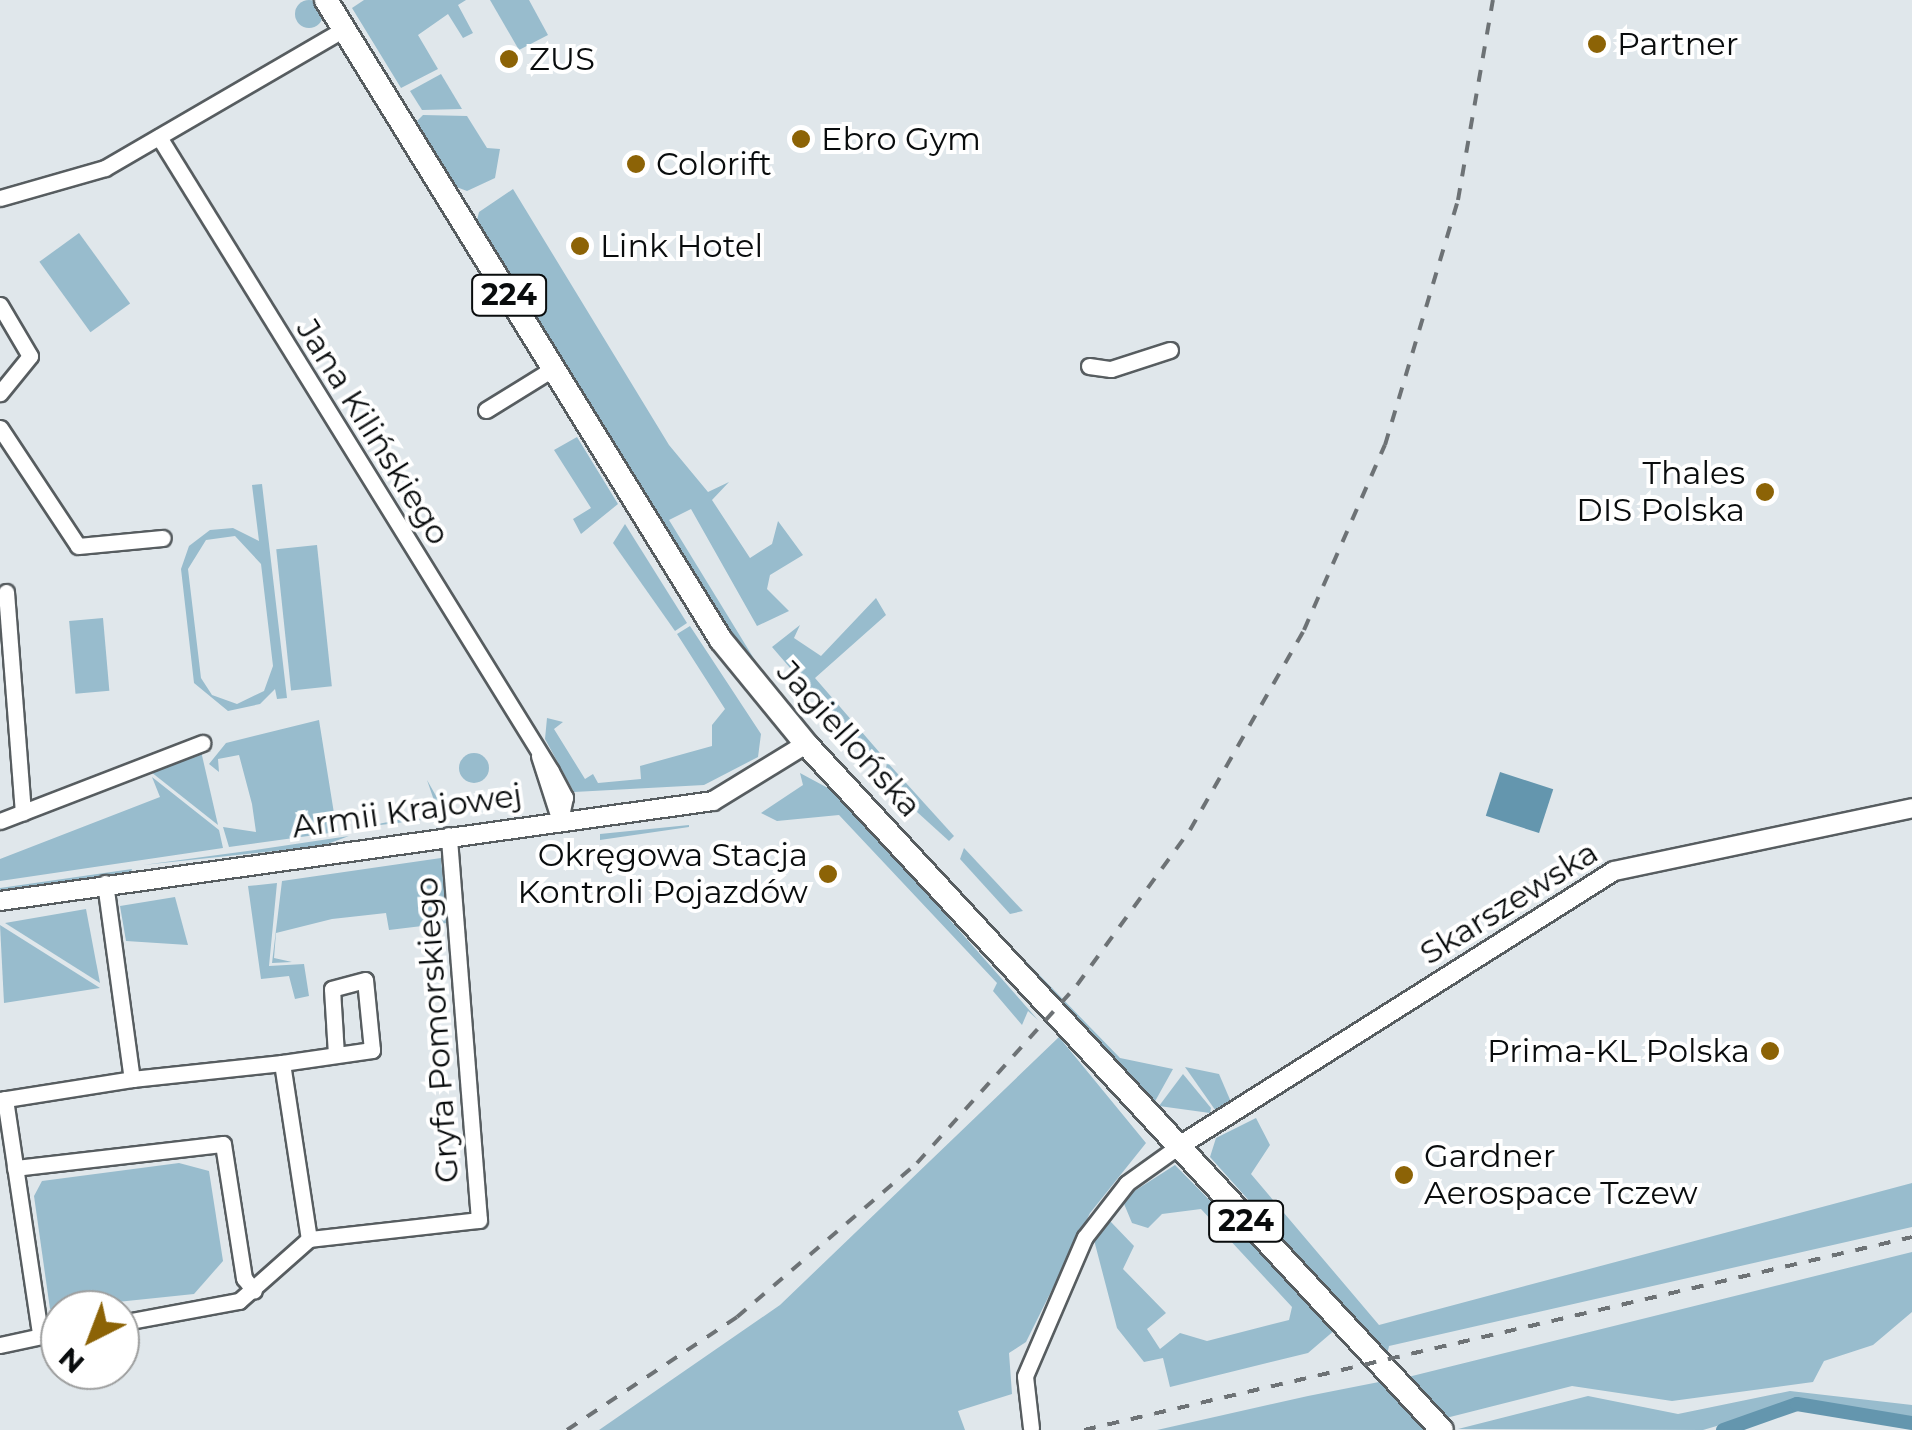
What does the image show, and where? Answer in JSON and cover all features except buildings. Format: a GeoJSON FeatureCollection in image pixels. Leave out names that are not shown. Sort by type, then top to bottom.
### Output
{"type":"FeatureCollection","features":[{"type":"Feature","properties":{"kind":"main road","name":"Jagiellońska"},"geometry":{"type":"LineString","coordinates":[[326,0],[721,640],[806,744],[1176,1148],[1442,1430]]}},
{"type":"Feature","properties":{"kind":"street"},"geometry":{"type":"LineString","coordinates":[[0,198],[80,178],[160,137],[344,28]]}},
{"type":"Feature","properties":{"kind":"street","name":"Jana Kilińskiego"},"geometry":{"type":"LineString","coordinates":[[160,137],[539,756],[560,821]]}},
{"type":"Feature","properties":{"kind":"street"},"geometry":{"type":"LineString","coordinates":[[0,305],[30,356],[0,393]]}},
{"type":"Feature","properties":{"kind":"street"},"geometry":{"type":"LineString","coordinates":[[1089,366],[1170,350]]}},
{"type":"Feature","properties":{"kind":"street"},"geometry":{"type":"LineString","coordinates":[[486,410],[554,368]]}},
{"type":"Feature","properties":{"kind":"street"},"geometry":{"type":"LineString","coordinates":[[0,428],[78,546],[163,538]]}},
{"type":"Feature","properties":{"kind":"street"},"geometry":{"type":"LineString","coordinates":[[6,592],[22,812]]}},
{"type":"Feature","properties":{"kind":"street"},"geometry":{"type":"LineString","coordinates":[[0,821],[202,743]]}},
{"type":"Feature","properties":{"kind":"street","name":"Armii Krajowej"},"geometry":{"type":"LineString","coordinates":[[0,902],[105,883],[734,796],[806,744]]}},
{"type":"Feature","properties":{"kind":"street","name":"Skarszewska"},"geometry":{"type":"LineString","coordinates":[[1176,1148],[1614,871],[1912,808]]}},
{"type":"Feature","properties":{"kind":"street","name":"Gryfa Pomorskiego"},"geometry":{"type":"LineString","coordinates":[[309,1240],[479,1220],[449,835]]}},
{"type":"Feature","properties":{"kind":"street"},"geometry":{"type":"LineString","coordinates":[[105,883],[132,1079]]}},
{"type":"Feature","properties":{"kind":"street"},"geometry":{"type":"LineString","coordinates":[[0,1345],[40,1334],[3,1100],[132,1079],[336,1055],[378,1043],[365,980],[332,988],[336,1055]]}},
{"type":"Feature","properties":{"kind":"street"},"geometry":{"type":"LineString","coordinates":[[140,1321],[204,1312],[254,1291],[309,1240],[282,1063]]}},
{"type":"Feature","properties":{"kind":"street"},"geometry":{"type":"LineString","coordinates":[[15,1168],[223,1144],[244,1278],[254,1291]]}},
{"type":"Feature","properties":{"kind":"street"},"geometry":{"type":"LineString","coordinates":[[1031,1428],[1025,1376],[1085,1237],[1127,1183],[1176,1148]]}},
{"type":"Feature","properties":{"kind":"shaded area"},"geometry":{"type":"Polygon","coordinates":[[[309,0],[319,4],[323,14],[319,24],[309,28],[299,24],[295,14],[299,4],[309,0]]]}},
{"type":"Feature","properties":{"kind":"shaded area"},"geometry":{"type":"Polygon","coordinates":[[[364,0],[466,0],[458,5],[473,33],[463,38],[448,14],[418,35],[438,69],[401,88],[352,8],[364,0]]]}},
{"type":"Feature","properties":{"kind":"shaded area"},"geometry":{"type":"Polygon","coordinates":[[[490,0],[529,0],[548,35],[519,50],[490,0]]]}},
{"type":"Feature","properties":{"kind":"shaded area"},"geometry":{"type":"Polygon","coordinates":[[[441,74],[462,109],[422,110],[410,91],[441,74]]]}},
{"type":"Feature","properties":{"kind":"shaded area"},"geometry":{"type":"Polygon","coordinates":[[[423,115],[467,116],[487,148],[500,149],[495,178],[467,191],[451,185],[417,121],[423,115]]]}},
{"type":"Feature","properties":{"kind":"shaded area"},"geometry":{"type":"Polygon","coordinates":[[[513,189],[669,445],[708,492],[729,482],[712,500],[750,558],[772,544],[778,521],[803,555],[770,575],[767,589],[789,611],[757,626],[691,509],[669,520],[775,693],[730,639],[476,224],[479,212],[513,189]]]}},
{"type":"Feature","properties":{"kind":"shaded area"},"geometry":{"type":"Polygon","coordinates":[[[79,233],[130,303],[90,332],[39,262],[79,233]]]}},
{"type":"Feature","properties":{"kind":"shaded area"},"geometry":{"type":"Polygon","coordinates":[[[577,437],[618,504],[581,534],[573,519],[591,508],[554,450],[577,437]]]}},
{"type":"Feature","properties":{"kind":"shaded area"},"geometry":{"type":"Polygon","coordinates":[[[262,484],[287,698],[277,699],[275,689],[260,704],[228,711],[194,683],[181,569],[189,546],[210,530],[233,528],[259,541],[252,485],[262,484]],[[235,536],[206,540],[188,569],[201,678],[212,695],[237,704],[264,691],[273,666],[261,564],[235,536]]]}},
{"type":"Feature","properties":{"kind":"shaded area"},"geometry":{"type":"Polygon","coordinates":[[[625,524],[687,623],[675,631],[613,543],[625,524]]]}},
{"type":"Feature","properties":{"kind":"shaded area"},"geometry":{"type":"Polygon","coordinates":[[[317,545],[332,686],[291,691],[276,549],[317,545]]]}},
{"type":"Feature","properties":{"kind":"shaded area"},"geometry":{"type":"Polygon","coordinates":[[[876,598],[886,615],[815,678],[880,753],[870,761],[772,647],[800,625],[794,638],[821,656],[876,598]]]}},
{"type":"Feature","properties":{"kind":"shaded area"},"geometry":{"type":"Polygon","coordinates":[[[103,618],[109,691],[75,694],[69,621],[103,618]]]}},
{"type":"Feature","properties":{"kind":"shaded area"},"geometry":{"type":"Polygon","coordinates":[[[690,626],[761,734],[758,757],[704,785],[574,792],[545,739],[547,718],[563,722],[554,729],[585,779],[593,774],[598,783],[641,779],[640,766],[712,746],[712,725],[725,709],[677,634],[690,626]]]}},
{"type":"Feature","properties":{"kind":"shaded area"},"geometry":{"type":"Polygon","coordinates":[[[319,720],[337,832],[229,847],[223,827],[256,832],[252,804],[239,755],[218,759],[219,772],[209,764],[226,743],[319,720]]]}},
{"type":"Feature","properties":{"kind":"shaded area"},"geometry":{"type":"Polygon","coordinates":[[[201,751],[218,825],[146,768],[201,751]]]}},
{"type":"Feature","properties":{"kind":"shaded area"},"geometry":{"type":"Polygon","coordinates":[[[474,753],[485,757],[489,768],[485,779],[474,783],[463,779],[459,768],[463,757],[474,753]]]}},
{"type":"Feature","properties":{"kind":"shaded area"},"geometry":{"type":"Polygon","coordinates":[[[887,762],[954,836],[949,841],[884,782],[887,762]]]}},
{"type":"Feature","properties":{"kind":"shaded area"},"geometry":{"type":"Polygon","coordinates":[[[1500,772],[1553,789],[1539,833],[1486,816],[1500,772]]]}},
{"type":"Feature","properties":{"kind":"shaded area"},"geometry":{"type":"Polygon","coordinates":[[[800,773],[839,794],[1038,1020],[1028,1011],[1022,1025],[993,991],[997,983],[839,815],[777,821],[761,813],[803,785],[800,773]]]}},
{"type":"Feature","properties":{"kind":"shaded area"},"geometry":{"type":"Polygon","coordinates":[[[152,777],[219,830],[223,848],[0,881],[0,859],[160,797],[152,777]]]}},
{"type":"Feature","properties":{"kind":"shaded area"},"geometry":{"type":"Polygon","coordinates":[[[427,780],[448,817],[363,827],[438,812],[427,780]]]}},
{"type":"Feature","properties":{"kind":"shaded area"},"geometry":{"type":"Polygon","coordinates":[[[689,827],[600,840],[600,834],[689,827]]]}},
{"type":"Feature","properties":{"kind":"shaded area"},"geometry":{"type":"Polygon","coordinates":[[[349,836],[322,846],[143,865],[255,850],[349,836]]]}},
{"type":"Feature","properties":{"kind":"shaded area"},"geometry":{"type":"Polygon","coordinates":[[[964,848],[1023,911],[1010,914],[960,859],[964,848]]]}},
{"type":"Feature","properties":{"kind":"shaded area"},"geometry":{"type":"Polygon","coordinates":[[[438,850],[183,886],[185,882],[438,850]]]}},
{"type":"Feature","properties":{"kind":"shaded area"},"geometry":{"type":"Polygon","coordinates":[[[441,858],[447,923],[389,930],[386,913],[332,919],[276,933],[274,958],[292,962],[272,963],[282,881],[441,858]]]}},
{"type":"Feature","properties":{"kind":"shaded area"},"geometry":{"type":"Polygon","coordinates":[[[132,869],[131,872],[0,893],[0,888],[132,869]]]}},
{"type":"Feature","properties":{"kind":"shaded area"},"geometry":{"type":"Polygon","coordinates":[[[277,883],[269,966],[304,964],[309,996],[295,999],[289,976],[261,979],[248,886],[277,883]]]}},
{"type":"Feature","properties":{"kind":"shaded area"},"geometry":{"type":"Polygon","coordinates":[[[175,897],[188,945],[126,941],[120,906],[175,897]]]}},
{"type":"Feature","properties":{"kind":"shaded area"},"geometry":{"type":"Polygon","coordinates":[[[86,909],[100,983],[5,923],[86,909]]]}},
{"type":"Feature","properties":{"kind":"shaded area"},"geometry":{"type":"Polygon","coordinates":[[[0,925],[100,988],[4,1003],[0,925]]]}},
{"type":"Feature","properties":{"kind":"shaded area"},"geometry":{"type":"Polygon","coordinates":[[[1020,955],[1120,1058],[1173,1069],[1153,1105],[1020,955]]]}},
{"type":"Feature","properties":{"kind":"shaded area"},"geometry":{"type":"Polygon","coordinates":[[[1059,1037],[1146,1143],[1090,1213],[1026,1342],[1009,1353],[1012,1394],[958,1411],[965,1430],[599,1430],[780,1305],[1059,1037]]]}},
{"type":"Feature","properties":{"kind":"shaded area"},"geometry":{"type":"Polygon","coordinates":[[[1185,1067],[1219,1074],[1231,1102],[1218,1114],[1185,1067]]]}},
{"type":"Feature","properties":{"kind":"shaded area"},"geometry":{"type":"Polygon","coordinates":[[[1183,1074],[1211,1108],[1210,1113],[1159,1106],[1183,1074]]]}},
{"type":"Feature","properties":{"kind":"shaded area"},"geometry":{"type":"Polygon","coordinates":[[[1256,1118],[1270,1145],[1251,1174],[1379,1325],[1912,1183],[1912,1227],[1389,1346],[1387,1355],[1210,1157],[1216,1138],[1256,1118]]]}},
{"type":"Feature","properties":{"kind":"shaded area"},"geometry":{"type":"Polygon","coordinates":[[[179,1163],[209,1171],[223,1261],[194,1294],[140,1300],[140,1290],[47,1290],[34,1196],[42,1181],[179,1163]]]}},
{"type":"Feature","properties":{"kind":"shaded area"},"geometry":{"type":"Polygon","coordinates":[[[1175,1165],[1336,1329],[1308,1353],[1170,1387],[1163,1358],[1144,1362],[1117,1328],[1094,1240],[1110,1221],[1134,1246],[1123,1269],[1166,1313],[1147,1329],[1160,1349],[1180,1333],[1207,1341],[1289,1320],[1292,1307],[1201,1209],[1162,1214],[1148,1228],[1132,1223],[1122,1199],[1175,1165]]]}},
{"type":"Feature","properties":{"kind":"shaded area"},"geometry":{"type":"Polygon","coordinates":[[[1912,1252],[1912,1312],[1873,1345],[1824,1361],[1813,1382],[1672,1401],[1572,1386],[1446,1418],[1408,1377],[1912,1252]]]}},
{"type":"Feature","properties":{"kind":"shaded area"},"geometry":{"type":"Polygon","coordinates":[[[1384,1381],[1429,1430],[1157,1430],[1308,1396],[1384,1381]]]}},
{"type":"Feature","properties":{"kind":"shaded area"},"geometry":{"type":"Polygon","coordinates":[[[1790,1391],[1912,1405],[1912,1417],[1806,1400],[1703,1430],[1458,1429],[1588,1396],[1678,1414],[1790,1391]]]}},
{"type":"Feature","properties":{"kind":"waterway"},"geometry":{"type":"LineString","coordinates":[[1723,1430],[1797,1404],[1912,1423]]}},
{"type":"Feature","properties":{"kind":"railway"},"geometry":{"type":"LineString","coordinates":[[567,1430],[737,1317],[917,1163],[1077,985],[1190,830],[1304,630],[1385,445],[1458,200],[1493,0]]}},
{"type":"Feature","properties":{"kind":"railway"},"geometry":{"type":"LineString","coordinates":[[1084,1430],[1912,1237]]}},
{"type":"Feature","properties":{"kind":"place","name":"Partner"},"geometry":{"type":"Point","coordinates":[1597,44]}},
{"type":"Feature","properties":{"kind":"place","name":"ZUS"},"geometry":{"type":"Point","coordinates":[509,59]}},
{"type":"Feature","properties":{"kind":"place","name":"Ebro Gym"},"geometry":{"type":"Point","coordinates":[801,139]}},
{"type":"Feature","properties":{"kind":"place","name":"Colorift"},"geometry":{"type":"Point","coordinates":[636,164]}},
{"type":"Feature","properties":{"kind":"place","name":"Link Hotel"},"geometry":{"type":"Point","coordinates":[580,246]}},
{"type":"Feature","properties":{"kind":"place","name":"Thales DIS Polska"},"geometry":{"type":"Point","coordinates":[1765,492]}},
{"type":"Feature","properties":{"kind":"place","name":"Okręgowa Stacja Kontroli Pojazdów"},"geometry":{"type":"Point","coordinates":[828,874]}},
{"type":"Feature","properties":{"kind":"place","name":"Prima-KL Polska"},"geometry":{"type":"Point","coordinates":[1770,1051]}},
{"type":"Feature","properties":{"kind":"place","name":"Gardner Aerospace Tczew"},"geometry":{"type":"Point","coordinates":[1404,1175]}}]}
